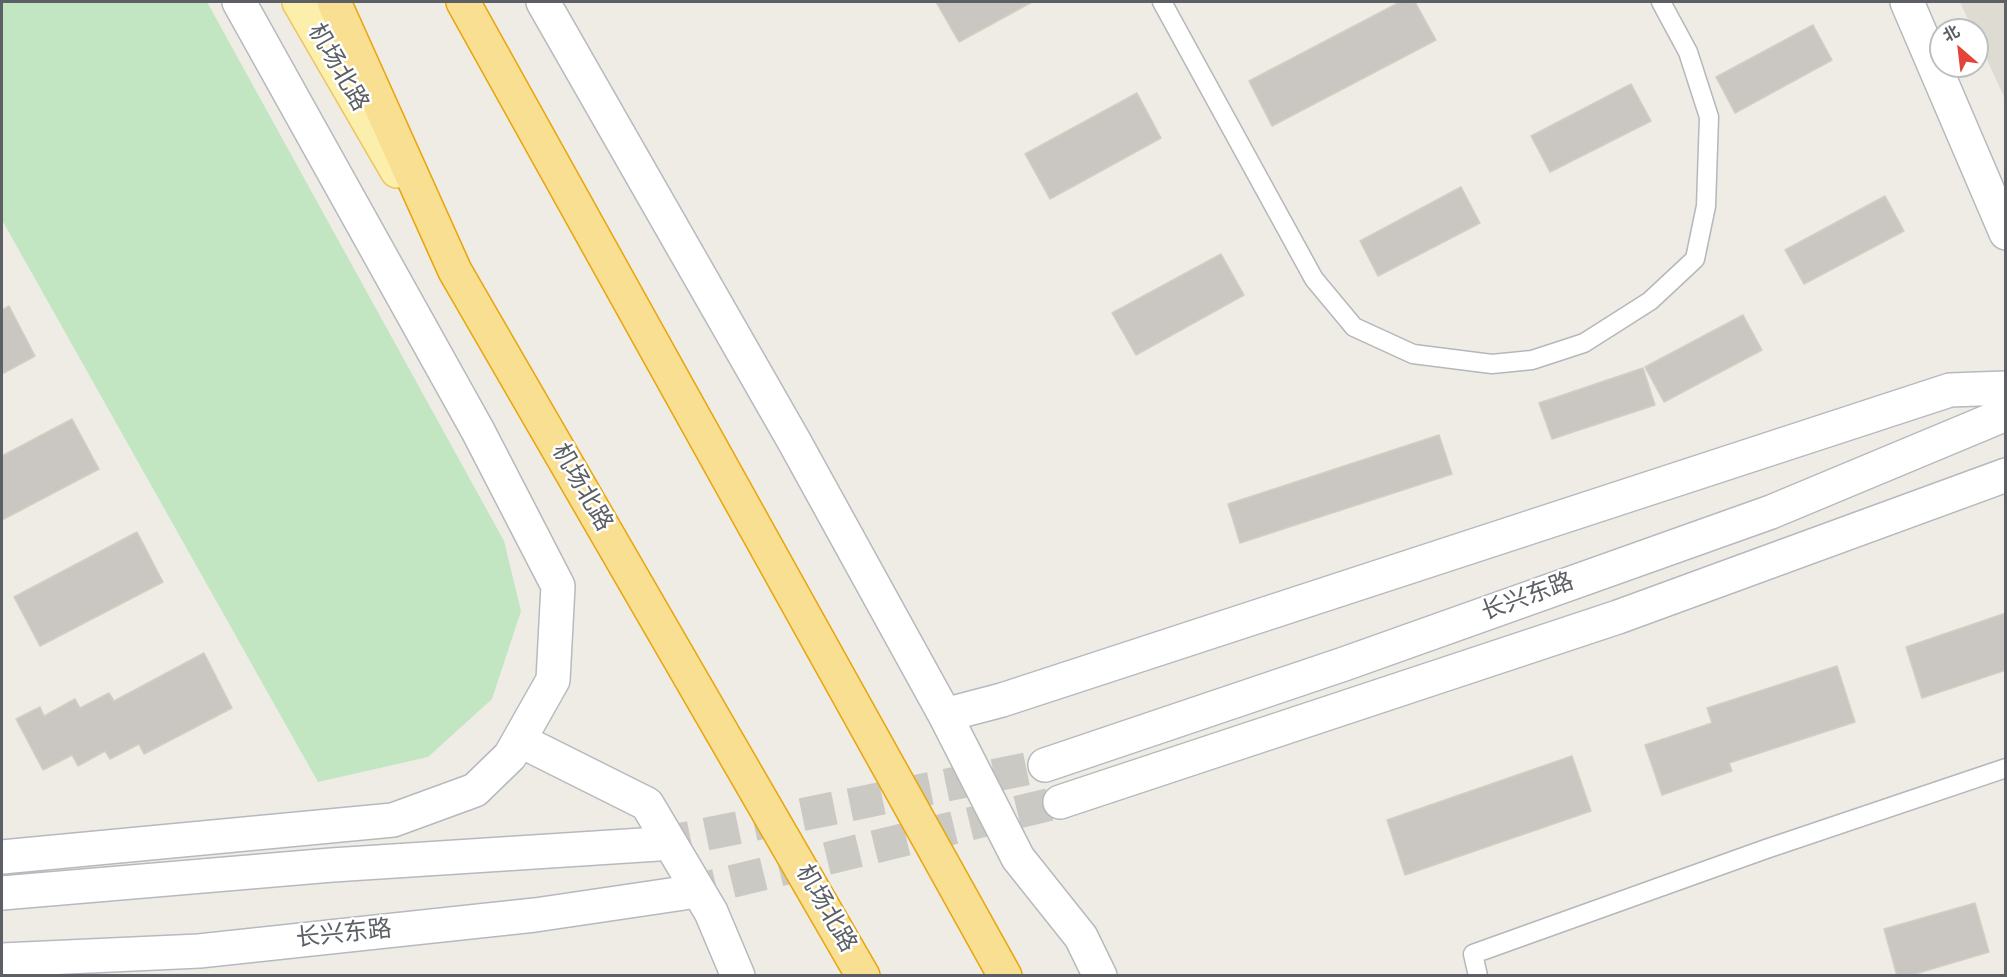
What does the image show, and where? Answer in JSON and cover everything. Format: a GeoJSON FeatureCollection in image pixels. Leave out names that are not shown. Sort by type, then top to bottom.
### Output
{"type":"FeatureCollection","features":[{"type":"Feature","properties":{"kind":"highway"},"geometry":{"type":"LineString","coordinates":[[334,2],[455,271]]}},
{"type":"Feature","properties":{"kind":"highway"},"geometry":{"type":"LineString","coordinates":[[463,2],[1005,975]]}},
{"type":"Feature","properties":{"kind":"highway","name":"机场北路"},"geometry":{"type":"LineString","coordinates":[[455,271],[863,975]]}},
{"type":"Feature","properties":{"kind":"main road"},"geometry":{"type":"LineString","coordinates":[[2,857],[393,820],[476,790],[510,756],[553,680],[558,586],[478,431],[239,2]]}},
{"type":"Feature","properties":{"kind":"main road","name":"机场北路"},"geometry":{"type":"LineString","coordinates":[[299,2],[455,271]]}},
{"type":"Feature","properties":{"kind":"main road"},"geometry":{"type":"LineString","coordinates":[[543,2],[794,441],[945,715],[1018,858],[1081,937],[1100,975]]}},
{"type":"Feature","properties":{"kind":"main road"},"geometry":{"type":"LineString","coordinates":[[1907,2],[2006,233]]}},
{"type":"Feature","properties":{"kind":"main road"},"geometry":{"type":"LineString","coordinates":[[945,715],[1013,696],[1950,390],[2006,388]]}},
{"type":"Feature","properties":{"kind":"main road","name":"长兴东路"},"geometry":{"type":"LineString","coordinates":[[1045,765],[1355,660],[1771,512],[2006,414]]}},
{"type":"Feature","properties":{"kind":"main road","name":"长兴东路"},"geometry":{"type":"LineString","coordinates":[[1060,802],[1618,617],[2006,475]]}},
{"type":"Feature","properties":{"kind":"main road"},"geometry":{"type":"LineString","coordinates":[[519,740],[647,804],[711,912],[738,975]]}},
{"type":"Feature","properties":{"kind":"main road"},"geometry":{"type":"LineString","coordinates":[[2,893],[332,864],[658,844]]}},
{"type":"Feature","properties":{"kind":"main road","name":"长兴东路"},"geometry":{"type":"LineString","coordinates":[[2,960],[200,951],[536,915],[684,892]]}},
{"type":"Feature","properties":{"kind":"lane"},"geometry":{"type":"LineString","coordinates":[[1162,2],[1314,279],[1354,327],[1413,354],[1492,364],[1532,360],[1584,343],[1650,300],[1695,259],[1706,206],[1709,117],[1688,52],[1661,2]]}},
{"type":"Feature","properties":{"kind":"lane"},"geometry":{"type":"LineString","coordinates":[[1478,975],[1473,954],[1766,849],[2006,768]]}},
{"type":"Feature","properties":{"kind":"shaded area"},"geometry":{"type":"Polygon","coordinates":[[[1960,2],[2005,2],[2005,99],[1989,64],[1989,18],[1967,18],[1960,2]]]}},
{"type":"Feature","properties":{"kind":"green space"},"geometry":{"type":"Polygon","coordinates":[[[2,2],[207,2],[504,541],[521,611],[492,699],[428,757],[318,782],[2,220],[2,2]]]}},
{"type":"Feature","properties":{"kind":"building"},"geometry":{"type":"Polygon","coordinates":[[[936,2],[1032,2],[959,42],[936,2]]]}},
{"type":"Feature","properties":{"kind":"building"},"geometry":{"type":"Polygon","coordinates":[[[1400,2],[1415,2],[1436,40],[1272,126],[1249,81],[1400,2]]]}},
{"type":"Feature","properties":{"kind":"building"},"geometry":{"type":"Polygon","coordinates":[[[1813,25],[1832,60],[1735,113],[1716,77],[1813,25]]]}},
{"type":"Feature","properties":{"kind":"building"},"geometry":{"type":"Polygon","coordinates":[[[1631,84],[1651,121],[1550,172],[1531,136],[1631,84]]]}},
{"type":"Feature","properties":{"kind":"building"},"geometry":{"type":"Polygon","coordinates":[[[1137,93],[1161,138],[1050,199],[1025,154],[1137,93]]]}},
{"type":"Feature","properties":{"kind":"building"},"geometry":{"type":"Polygon","coordinates":[[[1461,187],[1480,223],[1378,276],[1360,241],[1461,187]]]}},
{"type":"Feature","properties":{"kind":"building"},"geometry":{"type":"Polygon","coordinates":[[[1885,196],[1904,231],[1804,284],[1785,250],[1885,196]]]}},
{"type":"Feature","properties":{"kind":"building"},"geometry":{"type":"Polygon","coordinates":[[[1221,254],[1244,295],[1136,355],[1112,313],[1221,254]]]}},
{"type":"Feature","properties":{"kind":"building"},"geometry":{"type":"Polygon","coordinates":[[[9,306],[35,356],[2,374],[2,310],[9,306]]]}},
{"type":"Feature","properties":{"kind":"building"},"geometry":{"type":"Polygon","coordinates":[[[1743,315],[1762,350],[1664,402],[1645,367],[1743,315]]]}},
{"type":"Feature","properties":{"kind":"building"},"geometry":{"type":"Polygon","coordinates":[[[1643,368],[1655,405],[1552,439],[1539,403],[1643,368]]]}},
{"type":"Feature","properties":{"kind":"building"},"geometry":{"type":"Polygon","coordinates":[[[72,419],[99,469],[2,520],[2,456],[72,419]]]}},
{"type":"Feature","properties":{"kind":"building"},"geometry":{"type":"Polygon","coordinates":[[[1439,435],[1452,474],[1240,543],[1228,504],[1439,435]]]}},
{"type":"Feature","properties":{"kind":"building"},"geometry":{"type":"Polygon","coordinates":[[[137,532],[163,582],[40,646],[14,597],[137,532]]]}},
{"type":"Feature","properties":{"kind":"building"},"geometry":{"type":"Polygon","coordinates":[[[2006,613],[2006,670],[1922,698],[1906,647],[2006,613]]]}},
{"type":"Feature","properties":{"kind":"building"},"geometry":{"type":"Polygon","coordinates":[[[204,653],[232,708],[144,754],[139,744],[110,759],[105,751],[78,766],[72,755],[43,770],[16,719],[40,707],[44,716],[75,699],[80,708],[109,693],[114,701],[204,653]]]}},
{"type":"Feature","properties":{"kind":"building"},"geometry":{"type":"Polygon","coordinates":[[[1837,666],[1855,722],[1729,763],[1732,771],[1662,795],[1645,745],[1712,723],[1707,708],[1837,666]]]}},
{"type":"Feature","properties":{"kind":"building"},"geometry":{"type":"Polygon","coordinates":[[[1572,756],[1591,811],[1405,875],[1387,820],[1572,756]]]}},
{"type":"Feature","properties":{"kind":"building"},"geometry":{"type":"Polygon","coordinates":[[[1975,903],[1989,952],[1908,976],[1897,976],[1884,929],[1975,903]]]}},
{"type":"Feature","properties":{"kind":"tunnel"},"geometry":{"type":"LineString","coordinates":[[658,844],[1045,765]]}},
{"type":"Feature","properties":{"kind":"tunnel"},"geometry":{"type":"LineString","coordinates":[[684,893],[1060,802]]}}]}
